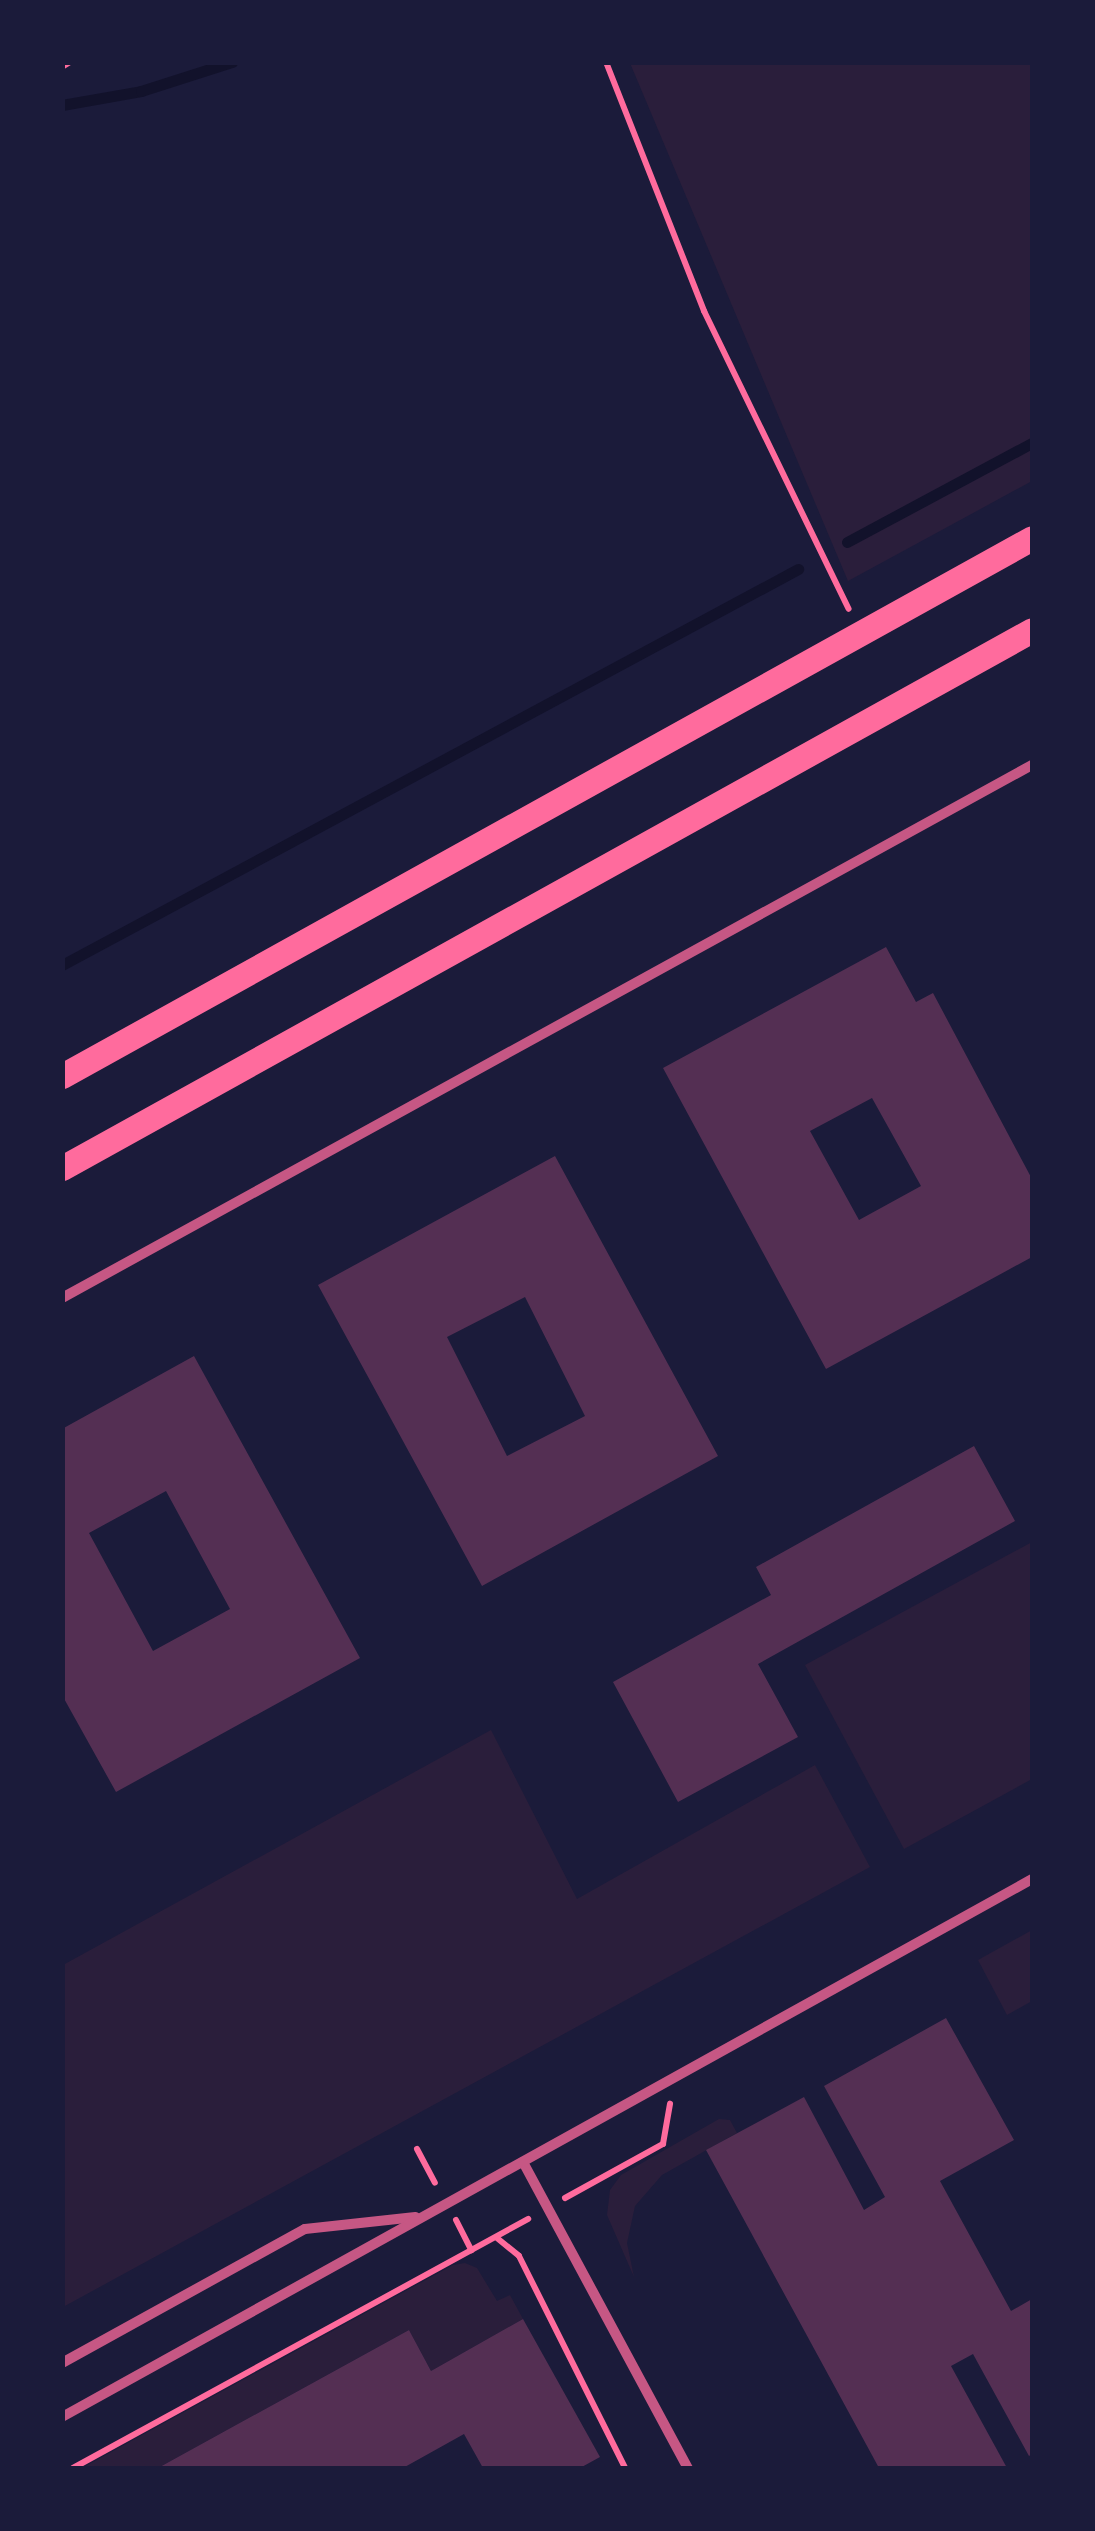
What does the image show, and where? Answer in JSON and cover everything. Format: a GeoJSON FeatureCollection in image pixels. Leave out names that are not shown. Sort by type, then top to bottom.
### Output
{"type":"FeatureCollection","features":[{"type":"Feature","properties":{"kind":"main road"},"geometry":{"type":"LineString","coordinates":[[62,1076],[1032,538]]}},
{"type":"Feature","properties":{"kind":"main road"},"geometry":{"type":"LineString","coordinates":[[62,1168],[1032,630]]}},
{"type":"Feature","properties":{"kind":"street"},"geometry":{"type":"LineString","coordinates":[[62,1298],[1032,765]]}},
{"type":"Feature","properties":{"kind":"street"},"geometry":{"type":"LineString","coordinates":[[62,2416],[1032,1879]]}},
{"type":"Feature","properties":{"kind":"street"},"geometry":{"type":"LineString","coordinates":[[523,2162],[688,2468]]}},
{"type":"Feature","properties":{"kind":"street"},"geometry":{"type":"LineString","coordinates":[[62,2363],[305,2229],[421,2216]]}},
{"type":"Feature","properties":{"kind":"path"},"geometry":{"type":"LineString","coordinates":[[62,67],[70,62]]}},
{"type":"Feature","properties":{"kind":"path"},"geometry":{"type":"LineString","coordinates":[[606,62],[704,311],[860,632]]}},
{"type":"Feature","properties":{"kind":"path"},"geometry":{"type":"LineString","coordinates":[[587,2186],[663,2144],[675,2078]]}},
{"type":"Feature","properties":{"kind":"path"},"geometry":{"type":"LineString","coordinates":[[73,2468],[517,2225]]}},
{"type":"Feature","properties":{"kind":"path"},"geometry":{"type":"LineString","coordinates":[[496,2237],[518,2256],[625,2468]]}},
{"type":"Feature","properties":{"kind":"shaded area"},"geometry":{"type":"Polygon","coordinates":[[[630,63],[1032,63],[1032,481],[848,581],[630,63]]]}},
{"type":"Feature","properties":{"kind":"shaded area"},"geometry":{"type":"Polygon","coordinates":[[[1032,1542],[1032,1779],[904,1849],[805,1665],[1032,1542]]]}},
{"type":"Feature","properties":{"kind":"shaded area"},"geometry":{"type":"Polygon","coordinates":[[[491,1730],[577,1899],[815,1765],[870,1867],[63,2307],[63,1965],[491,1730]]]}},
{"type":"Feature","properties":{"kind":"shaded area"},"geometry":{"type":"Polygon","coordinates":[[[1032,1930],[1032,2001],[1007,2015],[978,1960],[1032,1930]]]}},
{"type":"Feature","properties":{"kind":"shaded area"},"geometry":{"type":"Polygon","coordinates":[[[719,2119],[730,2120],[737,2133],[662,2175],[635,2206],[627,2243],[634,2277],[607,2215],[610,2190],[621,2175],[719,2119]]]}},
{"type":"Feature","properties":{"kind":"shaded area"},"geometry":{"type":"Polygon","coordinates":[[[465,2263],[477,2268],[497,2301],[510,2295],[523,2319],[431,2371],[409,2330],[158,2468],[82,2468],[453,2265],[465,2263]]]}},
{"type":"Feature","properties":{"kind":"building"},"geometry":{"type":"Polygon","coordinates":[[[886,947],[916,1002],[933,993],[1032,1179],[1032,1257],[826,1369],[663,1068],[886,947]],[[872,1098],[810,1131],[859,1220],[921,1186],[872,1098]]]}},
{"type":"Feature","properties":{"kind":"building"},"geometry":{"type":"Polygon","coordinates":[[[555,1156],[718,1456],[482,1586],[318,1285],[555,1156]],[[525,1297],[447,1337],[507,1456],[585,1416],[525,1297]]]}},
{"type":"Feature","properties":{"kind":"building"},"geometry":{"type":"Polygon","coordinates":[[[194,1356],[360,1658],[116,1792],[62,1695],[62,1429],[194,1356]],[[166,1491],[89,1533],[153,1651],[230,1609],[166,1491]]]}},
{"type":"Feature","properties":{"kind":"building"},"geometry":{"type":"Polygon","coordinates":[[[974,1446],[1015,1521],[758,1664],[798,1737],[678,1802],[613,1682],[771,1595],[756,1567],[974,1446]]]}},
{"type":"Feature","properties":{"kind":"building"},"geometry":{"type":"Polygon","coordinates":[[[946,2018],[1014,2140],[940,2181],[1011,2311],[1032,2299],[1032,2454],[1029,2456],[973,2354],[951,2366],[1007,2468],[879,2468],[706,2150],[804,2097],[864,2210],[885,2197],[824,2086],[946,2018]]]}},
{"type":"Feature","properties":{"kind":"building"},"geometry":{"type":"Polygon","coordinates":[[[523,2319],[600,2457],[580,2468],[483,2468],[464,2434],[403,2468],[158,2468],[409,2330],[431,2371],[523,2319]]]}},
{"type":"Feature","properties":{"kind":"waterway"},"geometry":{"type":"LineString","coordinates":[[62,105],[141,91],[232,62]]}},
{"type":"Feature","properties":{"kind":"waterway"},"geometry":{"type":"LineString","coordinates":[[847,542],[1032,443]]}},
{"type":"Feature","properties":{"kind":"waterway"},"geometry":{"type":"LineString","coordinates":[[62,965],[798,569]]}}]}
